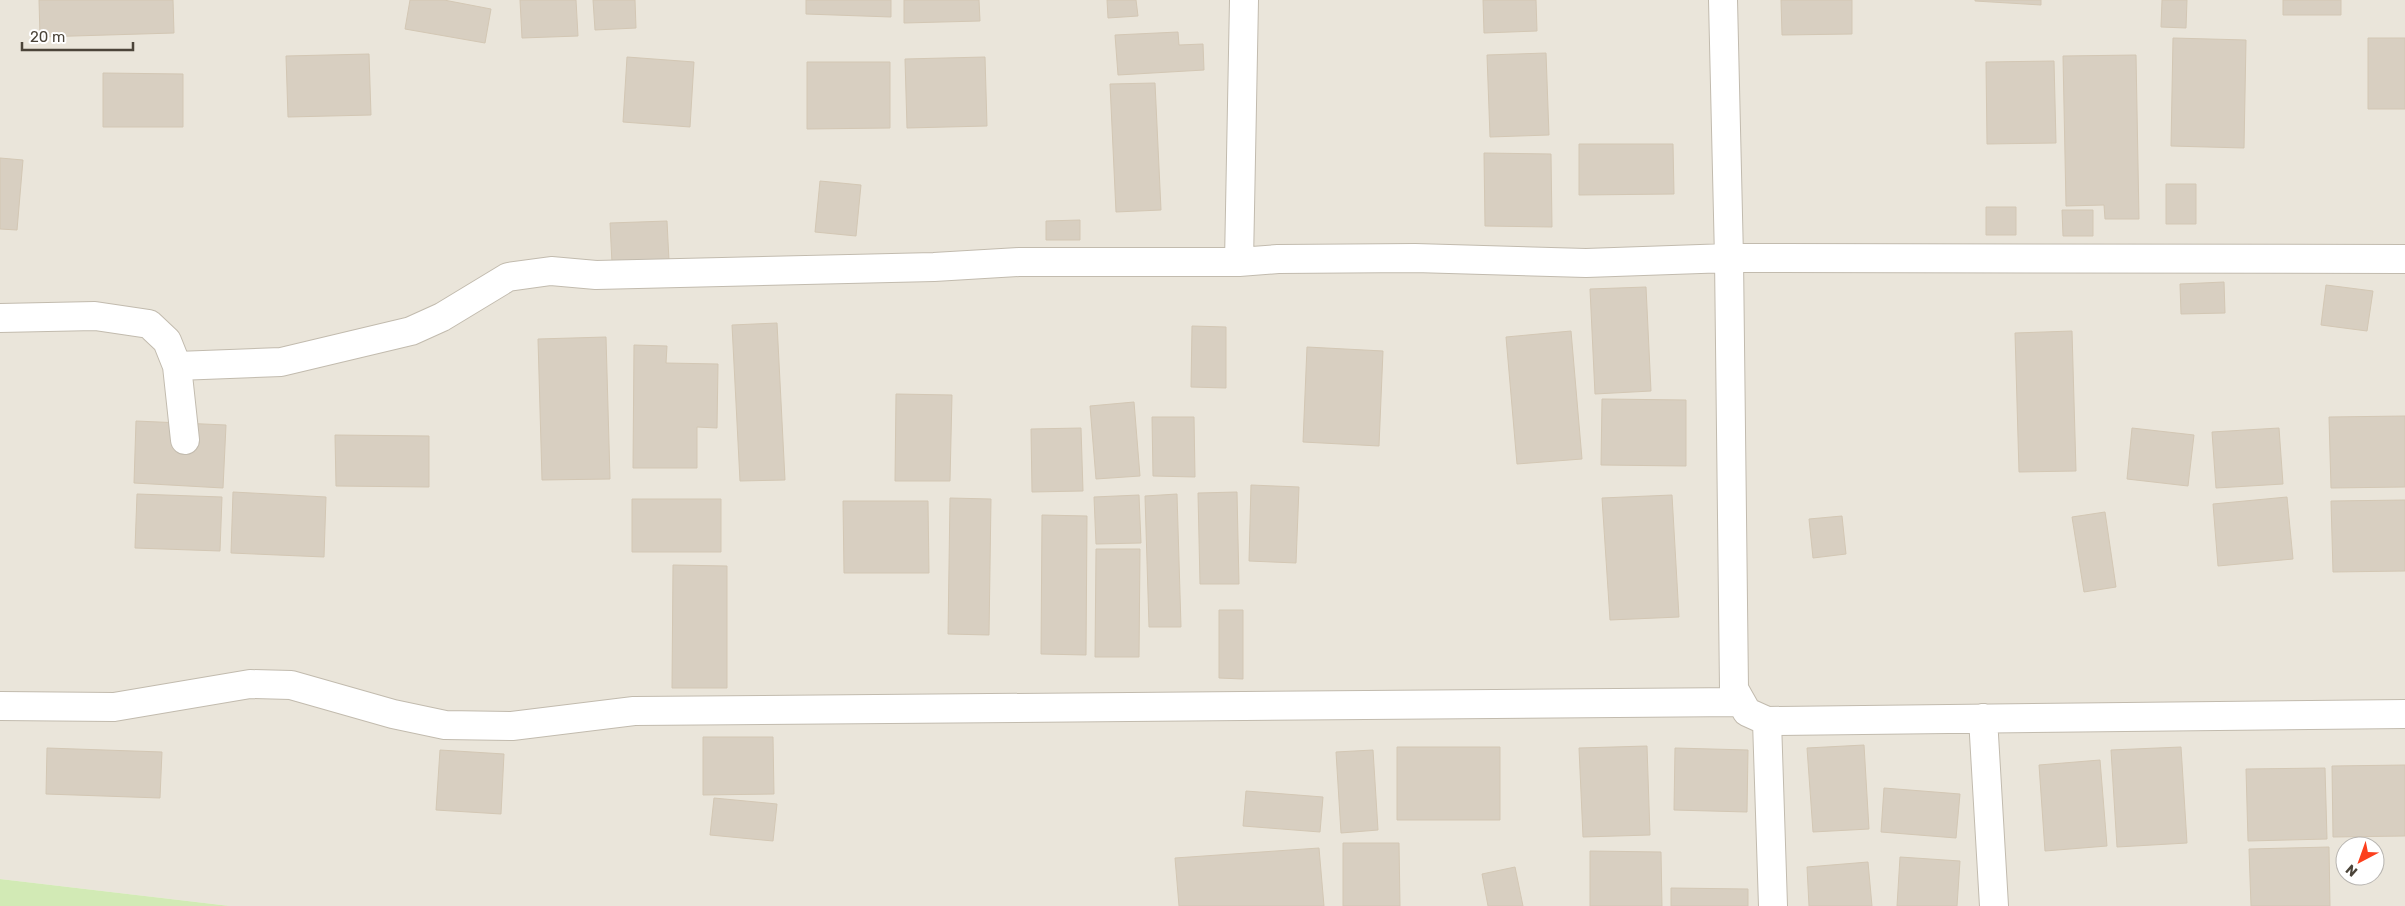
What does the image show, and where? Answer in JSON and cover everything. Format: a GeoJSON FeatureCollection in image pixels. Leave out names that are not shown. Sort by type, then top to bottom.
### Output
{"type":"FeatureCollection","features":[{"type":"Feature","properties":{"kind":"street"},"geometry":{"type":"LineString","coordinates":[[1239,262],[1244,0]]}},
{"type":"Feature","properties":{"kind":"street"},"geometry":{"type":"LineString","coordinates":[[1723,0],[1729,258],[1734,689],[1746,712],[1767,721],[2405,714]]}},
{"type":"Feature","properties":{"kind":"street"},"geometry":{"type":"LineString","coordinates":[[177,366],[281,362],[411,331],[442,317],[508,277],[551,270],[596,275],[934,267],[1019,262],[1239,262],[1278,259],[1415,258],[1586,263],[1729,258],[2405,259]]}},
{"type":"Feature","properties":{"kind":"street"},"geometry":{"type":"LineString","coordinates":[[0,318],[95,316],[149,324],[168,341],[177,366],[185,440]]}},
{"type":"Feature","properties":{"kind":"street"},"geometry":{"type":"LineString","coordinates":[[0,706],[114,707],[250,684],[291,685],[393,714],[445,725],[512,726],[634,711],[1740,702]]}},
{"type":"Feature","properties":{"kind":"street"},"geometry":{"type":"LineString","coordinates":[[1983,718],[1994,906]]}},
{"type":"Feature","properties":{"kind":"street"},"geometry":{"type":"LineString","coordinates":[[1767,721],[1773,906]]}},
{"type":"Feature","properties":{"kind":"shaded area"},"geometry":{"type":"Polygon","coordinates":[[[0,0],[2405,0],[2405,906],[230,906],[0,879],[0,0]]]}},
{"type":"Feature","properties":{"kind":"green space"},"geometry":{"type":"Polygon","coordinates":[[[0,879],[230,906],[0,906],[0,879]]]}},
{"type":"Feature","properties":{"kind":"building"},"geometry":{"type":"Polygon","coordinates":[[[39,0],[173,0],[174,33],[40,37],[39,0]]]}},
{"type":"Feature","properties":{"kind":"building"},"geometry":{"type":"Polygon","coordinates":[[[410,0],[444,0],[491,9],[485,43],[405,29],[410,0]]]}},
{"type":"Feature","properties":{"kind":"building"},"geometry":{"type":"Polygon","coordinates":[[[520,0],[576,0],[578,36],[522,38],[520,0]]]}},
{"type":"Feature","properties":{"kind":"building"},"geometry":{"type":"Polygon","coordinates":[[[593,0],[635,0],[636,28],[595,30],[593,0]]]}},
{"type":"Feature","properties":{"kind":"building"},"geometry":{"type":"Polygon","coordinates":[[[806,0],[891,0],[891,17],[806,14],[806,0]]]}},
{"type":"Feature","properties":{"kind":"building"},"geometry":{"type":"Polygon","coordinates":[[[904,0],[979,0],[980,21],[904,23],[904,0]]]}},
{"type":"Feature","properties":{"kind":"building"},"geometry":{"type":"Polygon","coordinates":[[[1107,0],[1136,0],[1138,16],[1108,18],[1107,0]]]}},
{"type":"Feature","properties":{"kind":"building"},"geometry":{"type":"Polygon","coordinates":[[[1483,0],[1536,0],[1537,31],[1484,33],[1483,0]]]}},
{"type":"Feature","properties":{"kind":"building"},"geometry":{"type":"Polygon","coordinates":[[[1781,0],[1852,0],[1852,34],[1782,35],[1781,0]]]}},
{"type":"Feature","properties":{"kind":"building"},"geometry":{"type":"Polygon","coordinates":[[[2041,0],[2041,5],[1975,1],[2041,0]]]}},
{"type":"Feature","properties":{"kind":"building"},"geometry":{"type":"Polygon","coordinates":[[[2162,0],[2187,0],[2186,28],[2161,27],[2162,0]]]}},
{"type":"Feature","properties":{"kind":"building"},"geometry":{"type":"Polygon","coordinates":[[[2283,0],[2341,0],[2341,15],[2283,15],[2283,0]]]}},
{"type":"Feature","properties":{"kind":"building"},"geometry":{"type":"Polygon","coordinates":[[[1178,32],[1179,45],[1203,44],[1204,70],[1118,75],[1115,35],[1178,32]]]}},
{"type":"Feature","properties":{"kind":"building"},"geometry":{"type":"Polygon","coordinates":[[[2173,38],[2246,40],[2244,148],[2171,146],[2173,38]]]}},
{"type":"Feature","properties":{"kind":"building"},"geometry":{"type":"Polygon","coordinates":[[[2368,38],[2405,38],[2405,109],[2368,109],[2368,38]]]}},
{"type":"Feature","properties":{"kind":"building"},"geometry":{"type":"Polygon","coordinates":[[[1546,53],[1549,135],[1490,137],[1487,55],[1546,53]]]}},
{"type":"Feature","properties":{"kind":"building"},"geometry":{"type":"Polygon","coordinates":[[[369,54],[371,115],[288,117],[286,56],[369,54]]]}},
{"type":"Feature","properties":{"kind":"building"},"geometry":{"type":"Polygon","coordinates":[[[2136,55],[2139,219],[2105,219],[2104,205],[2066,206],[2063,56],[2136,55]]]}},
{"type":"Feature","properties":{"kind":"building"},"geometry":{"type":"Polygon","coordinates":[[[627,57],[694,62],[690,127],[623,122],[627,57]]]}},
{"type":"Feature","properties":{"kind":"building"},"geometry":{"type":"Polygon","coordinates":[[[985,57],[987,126],[907,128],[905,59],[985,57]]]}},
{"type":"Feature","properties":{"kind":"building"},"geometry":{"type":"Polygon","coordinates":[[[2054,61],[2056,143],[1987,144],[1986,62],[2054,61]]]}},
{"type":"Feature","properties":{"kind":"building"},"geometry":{"type":"Polygon","coordinates":[[[807,62],[890,62],[890,128],[807,129],[807,62]]]}},
{"type":"Feature","properties":{"kind":"building"},"geometry":{"type":"Polygon","coordinates":[[[103,73],[183,74],[183,127],[103,127],[103,73]]]}},
{"type":"Feature","properties":{"kind":"building"},"geometry":{"type":"Polygon","coordinates":[[[1155,83],[1161,210],[1116,212],[1110,84],[1155,83]]]}},
{"type":"Feature","properties":{"kind":"building"},"geometry":{"type":"Polygon","coordinates":[[[1579,144],[1673,144],[1674,194],[1579,195],[1579,144]]]}},
{"type":"Feature","properties":{"kind":"building"},"geometry":{"type":"Polygon","coordinates":[[[1484,153],[1551,154],[1552,227],[1485,226],[1484,153]]]}},
{"type":"Feature","properties":{"kind":"building"},"geometry":{"type":"Polygon","coordinates":[[[0,158],[23,160],[17,230],[0,229],[0,158]]]}},
{"type":"Feature","properties":{"kind":"building"},"geometry":{"type":"Polygon","coordinates":[[[820,181],[861,185],[856,236],[815,232],[820,181]]]}},
{"type":"Feature","properties":{"kind":"building"},"geometry":{"type":"Polygon","coordinates":[[[2166,184],[2196,184],[2196,224],[2166,224],[2166,184]]]}},
{"type":"Feature","properties":{"kind":"building"},"geometry":{"type":"Polygon","coordinates":[[[1986,207],[2016,207],[2016,235],[1986,235],[1986,207]]]}},
{"type":"Feature","properties":{"kind":"building"},"geometry":{"type":"Polygon","coordinates":[[[2062,210],[2093,210],[2093,236],[2063,236],[2062,210]]]}},
{"type":"Feature","properties":{"kind":"building"},"geometry":{"type":"Polygon","coordinates":[[[1080,220],[1080,240],[1046,240],[1046,221],[1080,220]]]}},
{"type":"Feature","properties":{"kind":"building"},"geometry":{"type":"Polygon","coordinates":[[[667,221],[669,261],[612,263],[610,223],[667,221]]]}},
{"type":"Feature","properties":{"kind":"building"},"geometry":{"type":"Polygon","coordinates":[[[2224,282],[2225,313],[2181,314],[2180,284],[2224,282]]]}},
{"type":"Feature","properties":{"kind":"building"},"geometry":{"type":"Polygon","coordinates":[[[2326,285],[2373,291],[2367,331],[2321,325],[2326,285]]]}},
{"type":"Feature","properties":{"kind":"building"},"geometry":{"type":"Polygon","coordinates":[[[1646,287],[1651,391],[1595,394],[1590,289],[1646,287]]]}},
{"type":"Feature","properties":{"kind":"building"},"geometry":{"type":"Polygon","coordinates":[[[777,323],[785,480],[740,481],[732,325],[777,323]]]}},
{"type":"Feature","properties":{"kind":"building"},"geometry":{"type":"Polygon","coordinates":[[[1192,326],[1226,327],[1226,388],[1191,387],[1192,326]]]}},
{"type":"Feature","properties":{"kind":"building"},"geometry":{"type":"Polygon","coordinates":[[[1571,331],[1582,459],[1517,464],[1506,337],[1571,331]]]}},
{"type":"Feature","properties":{"kind":"building"},"geometry":{"type":"Polygon","coordinates":[[[2072,331],[2076,471],[2019,472],[2015,333],[2072,331]]]}},
{"type":"Feature","properties":{"kind":"building"},"geometry":{"type":"Polygon","coordinates":[[[606,337],[610,479],[542,480],[538,339],[606,337]]]}},
{"type":"Feature","properties":{"kind":"building"},"geometry":{"type":"Polygon","coordinates":[[[634,345],[667,346],[666,363],[718,364],[717,428],[697,427],[697,468],[633,468],[634,345]]]}},
{"type":"Feature","properties":{"kind":"building"},"geometry":{"type":"Polygon","coordinates":[[[1307,347],[1383,351],[1379,446],[1303,442],[1307,347]]]}},
{"type":"Feature","properties":{"kind":"building"},"geometry":{"type":"Polygon","coordinates":[[[896,394],[952,395],[950,481],[895,481],[896,394]]]}},
{"type":"Feature","properties":{"kind":"building"},"geometry":{"type":"Polygon","coordinates":[[[1602,399],[1686,400],[1686,466],[1601,465],[1602,399]]]}},
{"type":"Feature","properties":{"kind":"building"},"geometry":{"type":"Polygon","coordinates":[[[1134,402],[1140,476],[1096,479],[1090,406],[1134,402]]]}},
{"type":"Feature","properties":{"kind":"building"},"geometry":{"type":"Polygon","coordinates":[[[2405,416],[2405,487],[2331,488],[2329,417],[2405,416]]]}},
{"type":"Feature","properties":{"kind":"building"},"geometry":{"type":"Polygon","coordinates":[[[1152,417],[1194,417],[1195,477],[1153,476],[1152,417]]]}},
{"type":"Feature","properties":{"kind":"building"},"geometry":{"type":"Polygon","coordinates":[[[136,421],[226,425],[223,488],[134,483],[136,421]]]}},
{"type":"Feature","properties":{"kind":"building"},"geometry":{"type":"Polygon","coordinates":[[[1081,428],[1083,491],[1032,492],[1031,429],[1081,428]]]}},
{"type":"Feature","properties":{"kind":"building"},"geometry":{"type":"Polygon","coordinates":[[[2132,428],[2194,435],[2188,486],[2127,479],[2132,428]]]}},
{"type":"Feature","properties":{"kind":"building"},"geometry":{"type":"Polygon","coordinates":[[[2279,428],[2283,484],[2216,488],[2212,432],[2279,428]]]}},
{"type":"Feature","properties":{"kind":"building"},"geometry":{"type":"Polygon","coordinates":[[[335,435],[429,436],[429,487],[336,486],[335,435]]]}},
{"type":"Feature","properties":{"kind":"building"},"geometry":{"type":"Polygon","coordinates":[[[1251,485],[1299,487],[1296,563],[1249,561],[1251,485]]]}},
{"type":"Feature","properties":{"kind":"building"},"geometry":{"type":"Polygon","coordinates":[[[233,492],[326,497],[324,557],[231,553],[233,492]]]}},
{"type":"Feature","properties":{"kind":"building"},"geometry":{"type":"Polygon","coordinates":[[[1237,492],[1239,584],[1200,584],[1198,493],[1237,492]]]}},
{"type":"Feature","properties":{"kind":"building"},"geometry":{"type":"Polygon","coordinates":[[[137,494],[222,497],[220,551],[135,548],[137,494]]]}},
{"type":"Feature","properties":{"kind":"building"},"geometry":{"type":"Polygon","coordinates":[[[1177,494],[1181,627],[1149,627],[1145,496],[1177,494]]]}},
{"type":"Feature","properties":{"kind":"building"},"geometry":{"type":"Polygon","coordinates":[[[1139,495],[1141,543],[1096,544],[1094,497],[1139,495]]]}},
{"type":"Feature","properties":{"kind":"building"},"geometry":{"type":"Polygon","coordinates":[[[1672,495],[1679,617],[1610,620],[1602,498],[1672,495]]]}},
{"type":"Feature","properties":{"kind":"building"},"geometry":{"type":"Polygon","coordinates":[[[2287,497],[2293,559],[2218,566],[2213,504],[2287,497]]]}},
{"type":"Feature","properties":{"kind":"building"},"geometry":{"type":"Polygon","coordinates":[[[950,498],[991,499],[989,635],[948,634],[950,498]]]}},
{"type":"Feature","properties":{"kind":"building"},"geometry":{"type":"Polygon","coordinates":[[[632,499],[721,499],[721,552],[632,552],[632,499]]]}},
{"type":"Feature","properties":{"kind":"building"},"geometry":{"type":"Polygon","coordinates":[[[2405,500],[2405,571],[2333,572],[2331,501],[2405,500]]]}},
{"type":"Feature","properties":{"kind":"building"},"geometry":{"type":"Polygon","coordinates":[[[843,501],[928,501],[929,573],[844,573],[843,501]]]}},
{"type":"Feature","properties":{"kind":"building"},"geometry":{"type":"Polygon","coordinates":[[[2105,512],[2116,587],[2084,592],[2072,517],[2105,512]]]}},
{"type":"Feature","properties":{"kind":"building"},"geometry":{"type":"Polygon","coordinates":[[[1042,515],[1087,516],[1086,655],[1041,654],[1042,515]]]}},
{"type":"Feature","properties":{"kind":"building"},"geometry":{"type":"Polygon","coordinates":[[[1842,516],[1846,554],[1813,558],[1809,519],[1842,516]]]}},
{"type":"Feature","properties":{"kind":"building"},"geometry":{"type":"Polygon","coordinates":[[[1096,549],[1140,549],[1139,657],[1095,657],[1096,549]]]}},
{"type":"Feature","properties":{"kind":"building"},"geometry":{"type":"Polygon","coordinates":[[[673,565],[727,566],[727,688],[672,688],[673,565]]]}},
{"type":"Feature","properties":{"kind":"building"},"geometry":{"type":"Polygon","coordinates":[[[1219,610],[1243,610],[1243,679],[1219,678],[1219,610]]]}},
{"type":"Feature","properties":{"kind":"building"},"geometry":{"type":"Polygon","coordinates":[[[703,737],[773,737],[774,794],[703,795],[703,737]]]}},
{"type":"Feature","properties":{"kind":"building"},"geometry":{"type":"Polygon","coordinates":[[[1864,745],[1869,829],[1813,832],[1807,748],[1864,745]]]}},
{"type":"Feature","properties":{"kind":"building"},"geometry":{"type":"Polygon","coordinates":[[[1647,746],[1650,835],[1583,837],[1579,748],[1647,746]]]}},
{"type":"Feature","properties":{"kind":"building"},"geometry":{"type":"Polygon","coordinates":[[[1397,747],[1500,747],[1500,820],[1397,820],[1397,747]]]}},
{"type":"Feature","properties":{"kind":"building"},"geometry":{"type":"Polygon","coordinates":[[[2181,747],[2187,843],[2117,847],[2111,750],[2181,747]]]}},
{"type":"Feature","properties":{"kind":"building"},"geometry":{"type":"Polygon","coordinates":[[[47,748],[162,752],[160,798],[46,794],[47,748]]]}},
{"type":"Feature","properties":{"kind":"building"},"geometry":{"type":"Polygon","coordinates":[[[1675,748],[1748,750],[1747,812],[1674,810],[1675,748]]]}},
{"type":"Feature","properties":{"kind":"building"},"geometry":{"type":"Polygon","coordinates":[[[440,750],[504,754],[501,814],[436,810],[440,750]]]}},
{"type":"Feature","properties":{"kind":"building"},"geometry":{"type":"Polygon","coordinates":[[[1373,750],[1378,830],[1341,833],[1336,752],[1373,750]]]}},
{"type":"Feature","properties":{"kind":"building"},"geometry":{"type":"Polygon","coordinates":[[[2100,760],[2107,846],[2045,851],[2039,765],[2100,760]]]}},
{"type":"Feature","properties":{"kind":"building"},"geometry":{"type":"Polygon","coordinates":[[[2405,765],[2405,836],[2333,837],[2332,766],[2405,765]]]}},
{"type":"Feature","properties":{"kind":"building"},"geometry":{"type":"Polygon","coordinates":[[[2325,768],[2327,839],[2248,841],[2246,769],[2325,768]]]}},
{"type":"Feature","properties":{"kind":"building"},"geometry":{"type":"Polygon","coordinates":[[[1884,788],[1960,794],[1956,838],[1881,832],[1884,788]]]}},
{"type":"Feature","properties":{"kind":"building"},"geometry":{"type":"Polygon","coordinates":[[[1246,791],[1323,797],[1320,832],[1243,826],[1246,791]]]}},
{"type":"Feature","properties":{"kind":"building"},"geometry":{"type":"Polygon","coordinates":[[[714,798],[777,804],[773,841],[710,835],[714,798]]]}},
{"type":"Feature","properties":{"kind":"building"},"geometry":{"type":"Polygon","coordinates":[[[1343,843],[1399,843],[1400,906],[1343,906],[1343,843]]]}},
{"type":"Feature","properties":{"kind":"building"},"geometry":{"type":"Polygon","coordinates":[[[2329,847],[2330,906],[2251,906],[2249,849],[2329,847]]]}},
{"type":"Feature","properties":{"kind":"building"},"geometry":{"type":"Polygon","coordinates":[[[1319,848],[1324,906],[1179,906],[1175,858],[1319,848]]]}},
{"type":"Feature","properties":{"kind":"building"},"geometry":{"type":"Polygon","coordinates":[[[1590,851],[1661,852],[1662,906],[1590,906],[1590,851]]]}},
{"type":"Feature","properties":{"kind":"building"},"geometry":{"type":"Polygon","coordinates":[[[1900,857],[1960,861],[1957,906],[1897,906],[1900,857]]]}},
{"type":"Feature","properties":{"kind":"building"},"geometry":{"type":"Polygon","coordinates":[[[1868,862],[1872,906],[1809,906],[1807,867],[1868,862]]]}},
{"type":"Feature","properties":{"kind":"building"},"geometry":{"type":"Polygon","coordinates":[[[1515,867],[1523,906],[1488,906],[1482,874],[1515,867]]]}},
{"type":"Feature","properties":{"kind":"building"},"geometry":{"type":"Polygon","coordinates":[[[1671,888],[1748,889],[1748,906],[1671,906],[1671,888]]]}}]}
